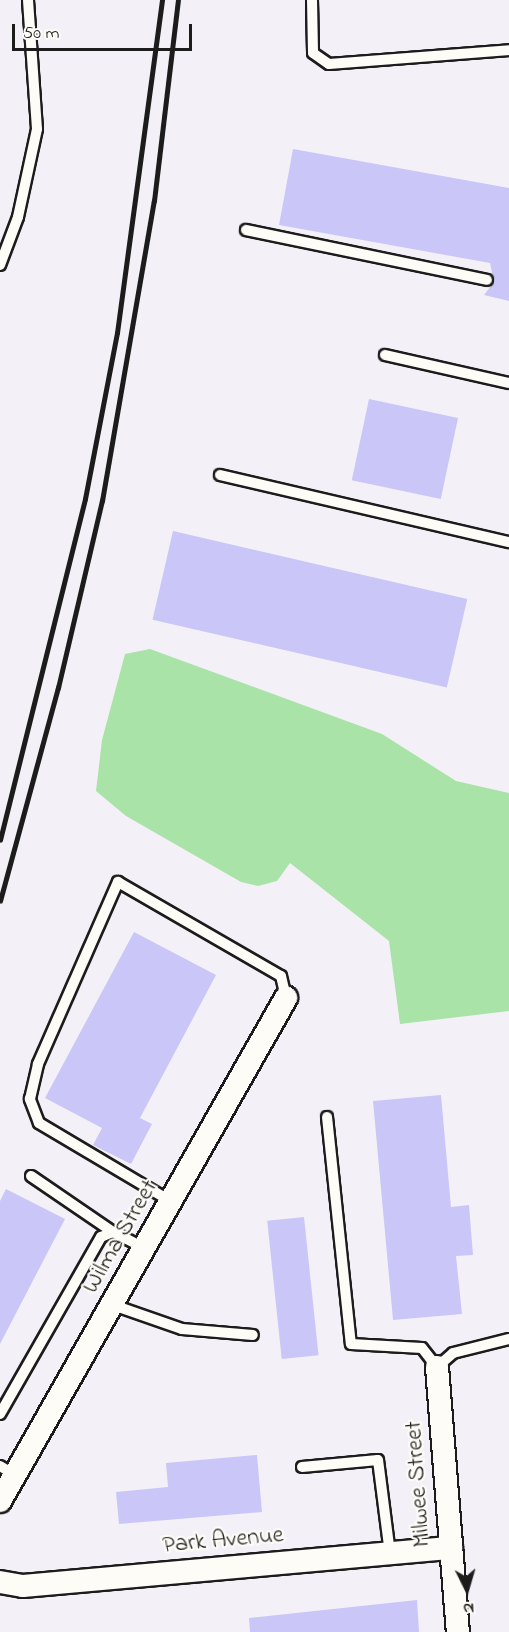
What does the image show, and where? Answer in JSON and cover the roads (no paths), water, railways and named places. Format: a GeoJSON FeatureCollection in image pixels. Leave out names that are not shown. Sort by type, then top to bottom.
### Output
{"type":"FeatureCollection","features":[{"type":"Feature","properties":{"kind":"street","name":"Wilma Street"},"geometry":{"type":"LineString","coordinates":[[0,1501],[7,1471],[113,1305],[286,998]]}},
{"type":"Feature","properties":{"kind":"street","name":"Milwee Street"},"geometry":{"type":"LineString","coordinates":[[437,1367],[458,1632]]}},
{"type":"Feature","properties":{"kind":"street","name":"Park Avenue"},"geometry":{"type":"LineString","coordinates":[[0,1582],[23,1586],[451,1548]]}},
{"type":"Feature","properties":{"kind":"lane"},"geometry":{"type":"LineString","coordinates":[[0,265],[18,217],[37,129],[28,0]]}},
{"type":"Feature","properties":{"kind":"lane"},"geometry":{"type":"LineString","coordinates":[[312,0],[313,54],[329,64],[509,50]]}},
{"type":"Feature","properties":{"kind":"lane"},"geometry":{"type":"LineString","coordinates":[[246,230],[487,280]]}},
{"type":"Feature","properties":{"kind":"lane"},"geometry":{"type":"LineString","coordinates":[[385,355],[509,383]]}},
{"type":"Feature","properties":{"kind":"lane"},"geometry":{"type":"LineString","coordinates":[[220,475],[509,542]]}},
{"type":"Feature","properties":{"kind":"lane"},"geometry":{"type":"LineString","coordinates":[[172,1202],[39,1123],[31,1106],[38,1064],[118,882],[281,976],[286,998]]}},
{"type":"Feature","properties":{"kind":"lane"},"geometry":{"type":"LineString","coordinates":[[327,1117],[351,1344],[422,1348],[437,1367],[453,1353],[509,1339]]}},
{"type":"Feature","properties":{"kind":"lane"},"geometry":{"type":"LineString","coordinates":[[31,1176],[113,1233],[146,1248]]}},
{"type":"Feature","properties":{"kind":"lane"},"geometry":{"type":"LineString","coordinates":[[0,1414],[101,1237],[113,1233]]}},
{"type":"Feature","properties":{"kind":"lane"},"geometry":{"type":"LineString","coordinates":[[113,1305],[182,1329],[253,1335]]}},
{"type":"Feature","properties":{"kind":"lane"},"geometry":{"type":"LineString","coordinates":[[302,1467],[378,1460],[390,1554]]}},
{"type":"Feature","properties":{"kind":"railway"},"geometry":{"type":"LineString","coordinates":[[0,840],[85,499],[117,333],[162,0]]}},
{"type":"Feature","properties":{"kind":"railway"},"geometry":{"type":"LineString","coordinates":[[0,901],[58,688],[102,501],[154,201],[178,0]]}}]}
